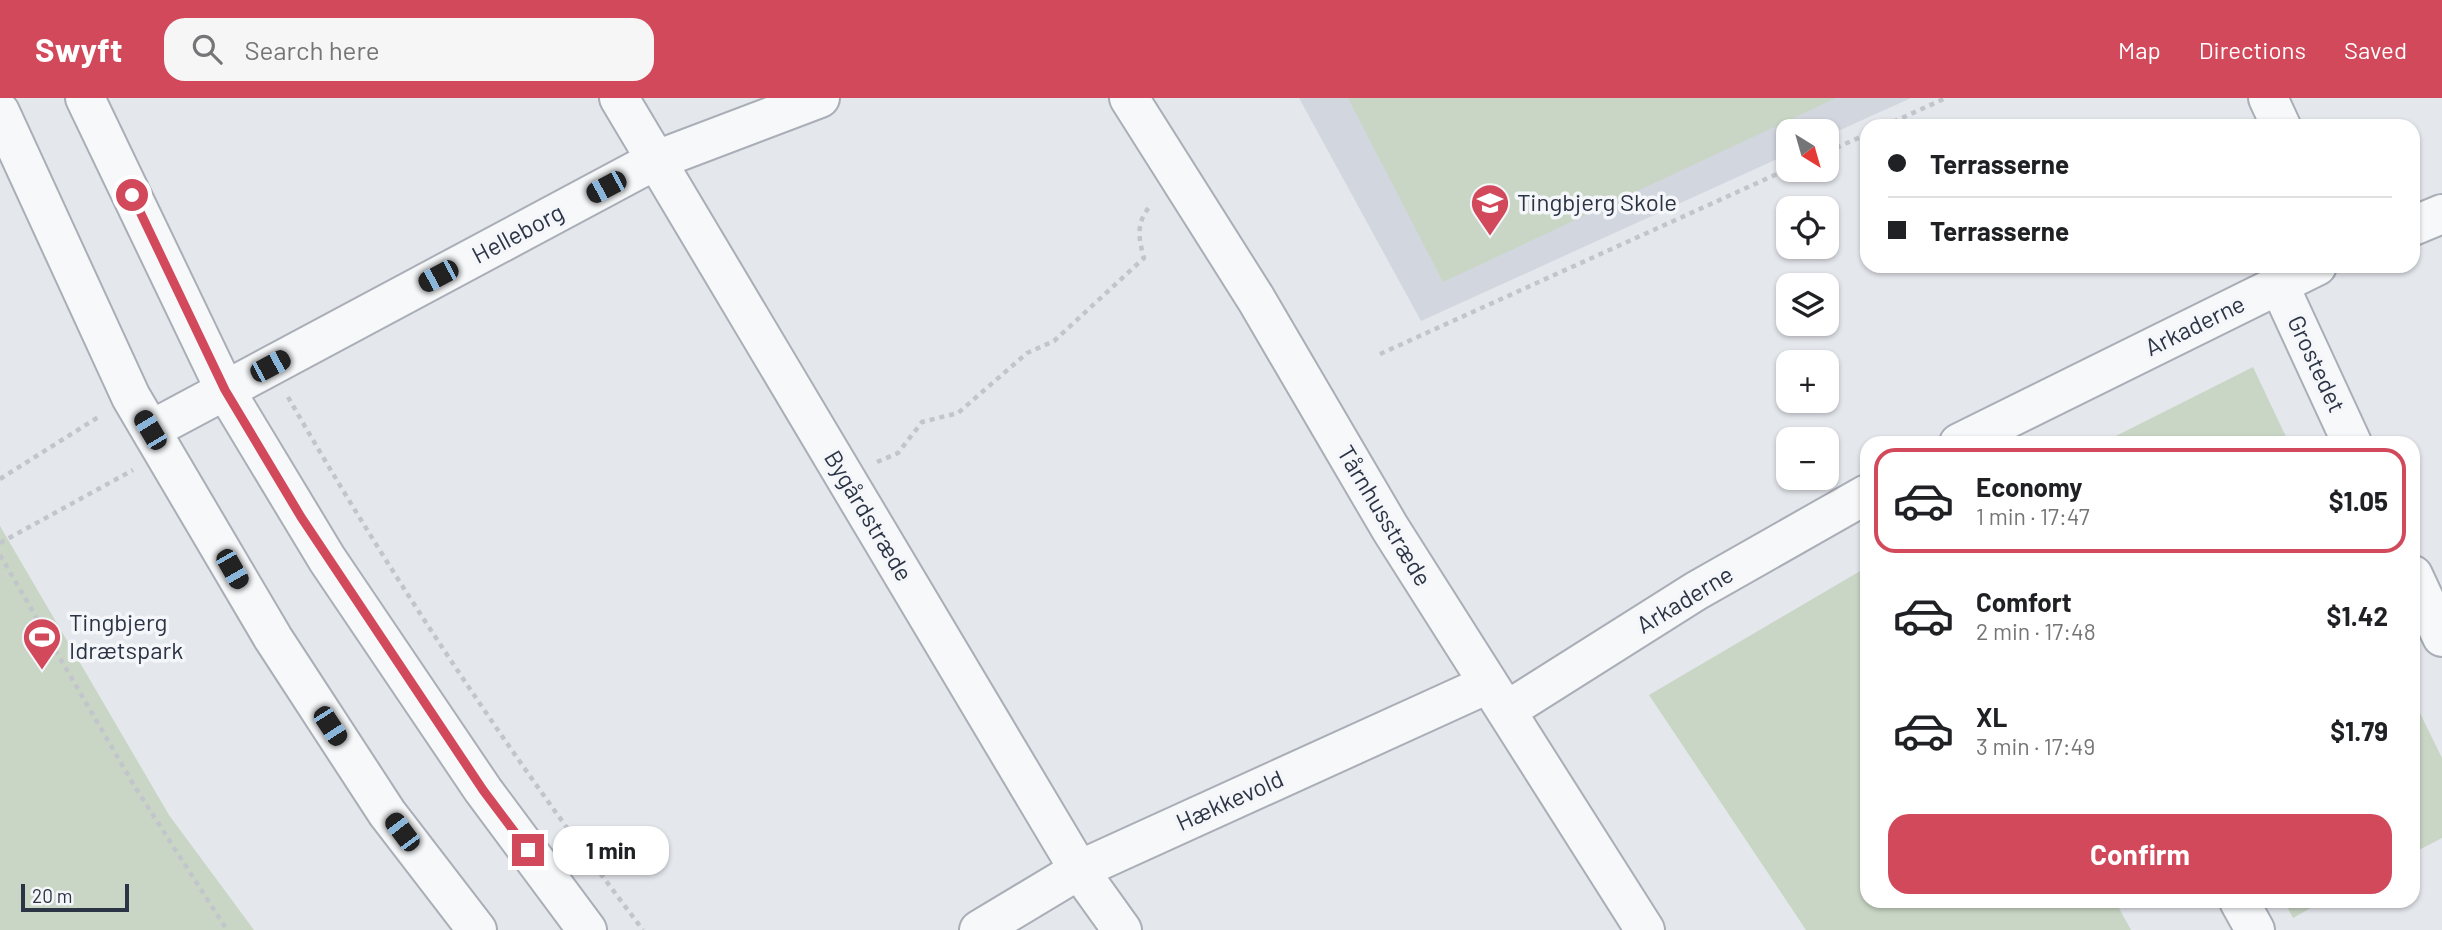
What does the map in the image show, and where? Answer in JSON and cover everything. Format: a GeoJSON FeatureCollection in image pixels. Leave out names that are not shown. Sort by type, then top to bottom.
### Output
{"type":"FeatureCollection","features":[{"type":"Feature","properties":{"kind":"street"},"geometry":{"type":"LineString","coordinates":[[85,98],[225,390],[327,559],[483,790],[587,930]]}},
{"type":"Feature","properties":{"kind":"street","name":"Bygårdstræde"},"geometry":{"type":"LineString","coordinates":[[619,98],[654,161],[1079,870],[1122,930]]}},
{"type":"Feature","properties":{"kind":"street","name":"Helleborg"},"geometry":{"type":"LineString","coordinates":[[158,442],[225,390],[654,161],[820,98]]}},
{"type":"Feature","properties":{"kind":"street","name":"Tårnhusstræde"},"geometry":{"type":"LineString","coordinates":[[1129,98],[1497,698],[1646,930]]}},
{"type":"Feature","properties":{"kind":"street"},"geometry":{"type":"LineString","coordinates":[[2268,98],[2278,119]]}},
{"type":"Feature","properties":{"kind":"street"},"geometry":{"type":"LineString","coordinates":[[0,112],[131,397],[273,638],[380,801],[477,930]]}},
{"type":"Feature","properties":{"kind":"street"},"geometry":{"type":"LineString","coordinates":[[2420,223],[2442,214]]}},
{"type":"Feature","properties":{"kind":"street","name":"Arkaderne"},"geometry":{"type":"LineString","coordinates":[[1981,436],[2303,273]]}},
{"type":"Feature","properties":{"kind":"street","name":"Grostedet"},"geometry":{"type":"LineString","coordinates":[[2279,285],[2349,436]]}},
{"type":"Feature","properties":{"kind":"street","name":"Arkaderne"},"geometry":{"type":"LineString","coordinates":[[1497,698],[1696,591],[1860,498]]}},
{"type":"Feature","properties":{"kind":"street"},"geometry":{"type":"LineString","coordinates":[[2420,590],[2442,637]]}},
{"type":"Feature","properties":{"kind":"street","name":"Hækkevold"},"geometry":{"type":"LineString","coordinates":[[979,930],[1079,870],[1497,698]]}},
{"type":"Feature","properties":{"kind":"street"},"geometry":{"type":"LineString","coordinates":[[2243,908],[2255,930]]}},
{"type":"Feature","properties":{"kind":"path"},"geometry":{"type":"LineString","coordinates":[[1900,119],[1946,98]]}},
{"type":"Feature","properties":{"kind":"path"},"geometry":{"type":"LineString","coordinates":[[1839,147],[1860,137]]}},
{"type":"Feature","properties":{"kind":"path"},"geometry":{"type":"LineString","coordinates":[[1380,354],[1776,174]]}},
{"type":"Feature","properties":{"kind":"path"},"geometry":{"type":"LineString","coordinates":[[845,478],[898,453],[922,422],[958,413],[1027,353],[1054,341],[1144,258],[1138,237],[1141,216],[1178,176]]}},
{"type":"Feature","properties":{"kind":"path"},"geometry":{"type":"LineString","coordinates":[[270,366],[331,471],[441,646],[643,930]]}},
{"type":"Feature","properties":{"kind":"path"},"geometry":{"type":"LineString","coordinates":[[0,479],[131,397]]}},
{"type":"Feature","properties":{"kind":"path"},"geometry":{"type":"LineString","coordinates":[[0,543],[158,442]]}},
{"type":"Feature","properties":{"kind":"path"},"geometry":{"type":"LineString","coordinates":[[0,555],[135,787],[227,930]]}},
{"type":"Feature","properties":{"kind":"shaded area","name":"Tingbjerg Skole"},"geometry":{"type":"Polygon","coordinates":[[[1299,98],[1911,98],[1839,131],[1839,119],[1776,119],[1776,159],[1421,321],[1299,98]]]}},
{"type":"Feature","properties":{"kind":"green space","name":"Tingbjerg Skole"},"geometry":{"type":"Polygon","coordinates":[[[1348,98],[1836,98],[1791,119],[1776,119],[1776,126],[1443,282],[1348,98]]]}},
{"type":"Feature","properties":{"kind":"green space"},"geometry":{"type":"Polygon","coordinates":[[[2253,367],[2286,436],[2116,436],[2253,367]]]}},
{"type":"Feature","properties":{"kind":"green space","name":"Tingbjerg Idrætspark"},"geometry":{"type":"Polygon","coordinates":[[[0,526],[169,815],[254,930],[0,930],[0,526]]]}},
{"type":"Feature","properties":{"kind":"green space"},"geometry":{"type":"Polygon","coordinates":[[[1860,571],[1860,908],[2119,908],[2131,930],[1806,930],[1649,695],[1860,571]]]}},
{"type":"Feature","properties":{"kind":"green space"},"geometry":{"type":"Polygon","coordinates":[[[2420,713],[2442,758],[2442,838],[2420,849],[2420,713]]]}},
{"type":"Feature","properties":{"kind":"green space"},"geometry":{"type":"Polygon","coordinates":[[[2288,908],[2311,908],[2293,918],[2288,908]]]}},
{"type":"Feature","properties":{"kind":"place","name":"Tingbjerg Skole"},"geometry":{"type":"Point","coordinates":[1490,237]}},
{"type":"Feature","properties":{"kind":"place","name":"Tingbjerg Idrætspark"},"geometry":{"type":"Point","coordinates":[42,671]}},
{"type":"Feature","properties":{"kind":"route"},"geometry":{"type":"LineString","coordinates":[[132,195],[225,390],[301,517],[483,790],[528,850]]}}]}
